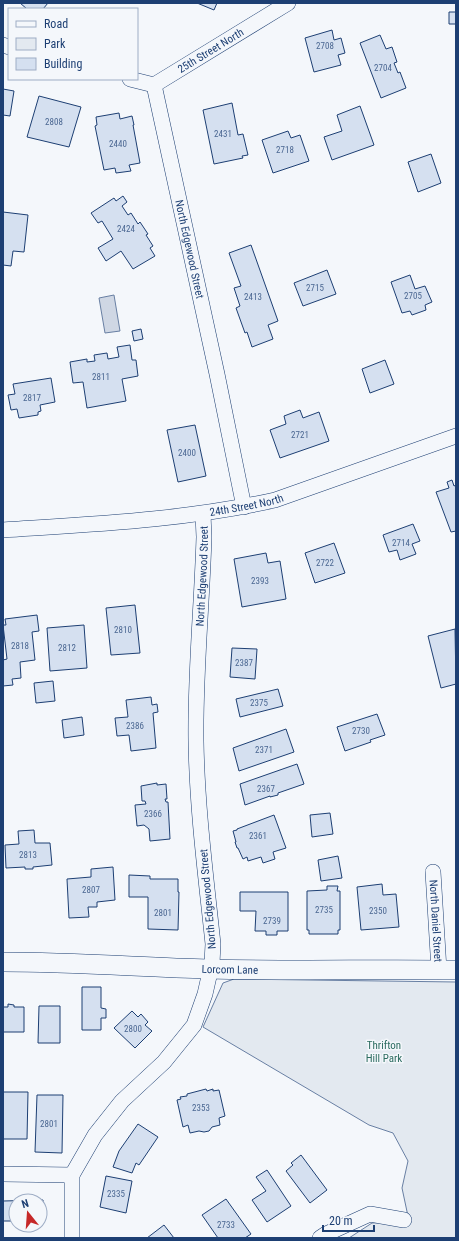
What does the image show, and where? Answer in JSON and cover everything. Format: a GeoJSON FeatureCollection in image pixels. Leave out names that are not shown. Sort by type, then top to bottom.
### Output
{"type":"FeatureCollection","features":[{"type":"Feature","properties":{"kind":"street","name":"25th Street North"},"geometry":{"type":"LineString","coordinates":[[154,85],[288,3]]}},
{"type":"Feature","properties":{"kind":"street"},"geometry":{"type":"LineString","coordinates":[[134,80],[154,85]]}},
{"type":"Feature","properties":{"kind":"street","name":"North Edgewood Street"},"geometry":{"type":"LineString","coordinates":[[154,85],[217,374],[244,507]]}},
{"type":"Feature","properties":{"kind":"street","name":"24th Street North"},"geometry":{"type":"LineString","coordinates":[[3,530],[82,525],[203,514],[244,507],[275,500],[456,436]]}},
{"type":"Feature","properties":{"kind":"street","name":"North Edgewood Street"},"geometry":{"type":"LineString","coordinates":[[72,1238],[72,1175],[95,1135],[122,1101],[164,1062],[194,1025],[205,994],[211,969],[213,944],[200,824],[196,738],[204,537],[203,514]]}},
{"type":"Feature","properties":{"kind":"street","name":"North Daniel Street"},"geometry":{"type":"LineString","coordinates":[[433,872],[448,970]]}},
{"type":"Feature","properties":{"kind":"street","name":"Lorcom Lane"},"geometry":{"type":"LineString","coordinates":[[3,962],[62,962],[141,967],[211,969],[448,970]]}},
{"type":"Feature","properties":{"kind":"street"},"geometry":{"type":"LineString","coordinates":[[3,1174],[72,1175]]}},
{"type":"Feature","properties":{"kind":"street"},"geometry":{"type":"LineString","coordinates":[[320,1238],[370,1214],[404,1220]]}},
{"type":"Feature","properties":{"kind":"green space","name":"Thrifton Hill Park"},"geometry":{"type":"Polygon","coordinates":[[[234,979],[456,982],[456,1238],[349,1238],[372,1223],[409,1221],[402,1188],[408,1161],[393,1133],[369,1125],[203,1027],[223,983],[234,979]]]}},
{"type":"Feature","properties":{"kind":"shaded area"},"geometry":{"type":"Polygon","coordinates":[[[114,295],[120,331],[105,333],[99,298],[114,295]]]}},
{"type":"Feature","properties":{"kind":"building"},"geometry":{"type":"Polygon","coordinates":[[[20,3],[48,3],[44,8],[26,8],[20,3]]]}},
{"type":"Feature","properties":{"kind":"building"},"geometry":{"type":"Polygon","coordinates":[[[197,3],[217,3],[214,10],[197,3]]]}},
{"type":"Feature","properties":{"kind":"building"},"geometry":{"type":"Polygon","coordinates":[[[449,12],[456,12],[456,24],[449,24],[449,12]]]}},
{"type":"Feature","properties":{"kind":"building"},"geometry":{"type":"Polygon","coordinates":[[[332,30],[334,40],[341,38],[345,53],[338,55],[341,65],[314,72],[305,38],[332,30]]]}},
{"type":"Feature","properties":{"kind":"building"},"geometry":{"type":"Polygon","coordinates":[[[380,35],[386,49],[392,47],[397,62],[394,63],[398,73],[400,72],[406,88],[381,98],[360,43],[380,35]]]}},
{"type":"Feature","properties":{"kind":"building"},"geometry":{"type":"Polygon","coordinates":[[[3,89],[14,91],[10,116],[3,115],[3,89]]]}},
{"type":"Feature","properties":{"kind":"building"},"geometry":{"type":"Polygon","coordinates":[[[39,96],[81,107],[69,147],[27,137],[39,96]]]}},
{"type":"Feature","properties":{"kind":"building"},"geometry":{"type":"Polygon","coordinates":[[[232,103],[238,135],[243,134],[248,155],[242,156],[243,158],[214,164],[203,110],[232,103]]]}},
{"type":"Feature","properties":{"kind":"building"},"geometry":{"type":"Polygon","coordinates":[[[360,106],[374,145],[332,160],[324,137],[342,131],[337,115],[360,106]]]}},
{"type":"Feature","properties":{"kind":"building"},"geometry":{"type":"Polygon","coordinates":[[[119,113],[120,119],[132,116],[140,163],[129,165],[131,171],[116,173],[115,168],[104,170],[95,126],[97,125],[96,117],[119,113]]]}},
{"type":"Feature","properties":{"kind":"building"},"geometry":{"type":"Polygon","coordinates":[[[288,131],[291,138],[300,135],[309,161],[273,173],[262,140],[288,131]]]}},
{"type":"Feature","properties":{"kind":"building"},"geometry":{"type":"Polygon","coordinates":[[[431,154],[441,183],[418,192],[408,162],[431,154]]]}},
{"type":"Feature","properties":{"kind":"building"},"geometry":{"type":"Polygon","coordinates":[[[123,196],[127,202],[122,206],[128,215],[131,213],[138,224],[140,222],[148,234],[146,235],[153,246],[150,248],[155,256],[133,269],[121,251],[106,261],[98,248],[113,239],[102,221],[98,223],[91,213],[114,198],[116,201],[123,196]]]}},
{"type":"Feature","properties":{"kind":"building"},"geometry":{"type":"Polygon","coordinates":[[[3,212],[28,215],[24,252],[13,251],[11,266],[3,265],[3,212]]]}},
{"type":"Feature","properties":{"kind":"building"},"geometry":{"type":"Polygon","coordinates":[[[251,245],[278,321],[268,325],[273,339],[252,347],[236,308],[240,306],[234,288],[241,286],[229,253],[251,245]]]}},
{"type":"Feature","properties":{"kind":"building"},"geometry":{"type":"Polygon","coordinates":[[[327,270],[336,294],[303,306],[294,283],[327,270]]]}},
{"type":"Feature","properties":{"kind":"building"},"geometry":{"type":"Polygon","coordinates":[[[410,275],[415,289],[425,286],[432,302],[425,305],[426,310],[412,315],[410,311],[402,313],[391,282],[410,275]]]}},
{"type":"Feature","properties":{"kind":"building"},"geometry":{"type":"Polygon","coordinates":[[[141,329],[143,339],[134,341],[132,331],[141,329]]]}},
{"type":"Feature","properties":{"kind":"building"},"geometry":{"type":"Polygon","coordinates":[[[130,345],[132,360],[136,360],[138,376],[122,379],[126,401],[87,408],[83,382],[73,383],[70,362],[87,359],[87,362],[95,361],[94,355],[107,353],[108,359],[119,357],[117,347],[130,345]]]}},
{"type":"Feature","properties":{"kind":"building"},"geometry":{"type":"Polygon","coordinates":[[[385,360],[394,384],[370,393],[362,369],[385,360]]]}},
{"type":"Feature","properties":{"kind":"building"},"geometry":{"type":"Polygon","coordinates":[[[51,378],[55,402],[40,405],[41,411],[38,412],[38,415],[19,418],[17,409],[11,410],[8,395],[15,394],[13,384],[51,378]]]}},
{"type":"Feature","properties":{"kind":"building"},"geometry":{"type":"Polygon","coordinates":[[[300,410],[303,418],[319,412],[329,441],[280,458],[270,430],[286,424],[284,416],[300,410]]]}},
{"type":"Feature","properties":{"kind":"building"},"geometry":{"type":"Polygon","coordinates":[[[195,425],[206,476],[178,482],[167,430],[195,425]]]}},
{"type":"Feature","properties":{"kind":"building"},"geometry":{"type":"Polygon","coordinates":[[[452,480],[454,486],[456,485],[456,531],[451,532],[436,492],[449,488],[447,482],[452,480]]]}},
{"type":"Feature","properties":{"kind":"building"},"geometry":{"type":"Polygon","coordinates":[[[413,524],[420,541],[412,544],[416,554],[400,560],[397,550],[389,552],[383,535],[413,524]]]}},
{"type":"Feature","properties":{"kind":"building"},"geometry":{"type":"Polygon","coordinates":[[[334,543],[345,573],[315,583],[305,553],[334,543]]]}},
{"type":"Feature","properties":{"kind":"building"},"geometry":{"type":"Polygon","coordinates":[[[266,553],[268,563],[280,561],[286,599],[242,607],[234,559],[266,553]]]}},
{"type":"Feature","properties":{"kind":"building"},"geometry":{"type":"Polygon","coordinates":[[[135,605],[140,653],[111,655],[106,608],[135,605]]]}},
{"type":"Feature","properties":{"kind":"building"},"geometry":{"type":"Polygon","coordinates":[[[37,615],[39,631],[32,632],[35,660],[20,662],[21,678],[12,679],[13,685],[3,686],[3,660],[7,659],[3,625],[6,625],[5,619],[37,615]]]}},
{"type":"Feature","properties":{"kind":"building"},"geometry":{"type":"Polygon","coordinates":[[[84,625],[87,668],[50,671],[47,628],[84,625]]]}},
{"type":"Feature","properties":{"kind":"building"},"geometry":{"type":"Polygon","coordinates":[[[455,629],[456,684],[441,688],[428,636],[455,629]]]}},
{"type":"Feature","properties":{"kind":"building"},"geometry":{"type":"Polygon","coordinates":[[[232,648],[257,649],[255,679],[230,677],[232,648]]]}},
{"type":"Feature","properties":{"kind":"building"},"geometry":{"type":"Polygon","coordinates":[[[53,681],[55,701],[36,703],[34,683],[53,681]]]}},
{"type":"Feature","properties":{"kind":"building"},"geometry":{"type":"Polygon","coordinates":[[[278,689],[283,706],[240,717],[236,699],[278,689]]]}},
{"type":"Feature","properties":{"kind":"building"},"geometry":{"type":"Polygon","coordinates":[[[151,697],[152,705],[157,704],[158,712],[153,713],[156,748],[131,751],[129,735],[117,736],[115,718],[128,717],[126,700],[151,697]]]}},
{"type":"Feature","properties":{"kind":"building"},"geometry":{"type":"Polygon","coordinates":[[[377,714],[385,735],[370,740],[371,742],[345,751],[337,727],[377,714]]]}},
{"type":"Feature","properties":{"kind":"building"},"geometry":{"type":"Polygon","coordinates":[[[82,717],[84,735],[64,738],[62,720],[82,717]]]}},
{"type":"Feature","properties":{"kind":"building"},"geometry":{"type":"Polygon","coordinates":[[[286,729],[294,752],[239,771],[233,748],[286,729]]]}},
{"type":"Feature","properties":{"kind":"building"},"geometry":{"type":"Polygon","coordinates":[[[297,764],[304,784],[278,793],[278,795],[270,796],[245,805],[240,784],[297,764]]]}},
{"type":"Feature","properties":{"kind":"building"},"geometry":{"type":"Polygon","coordinates":[[[157,783],[157,785],[166,784],[167,799],[165,799],[166,802],[168,802],[170,839],[150,841],[149,829],[144,825],[137,826],[135,805],[146,804],[145,801],[142,801],[141,786],[157,783]]]}},
{"type":"Feature","properties":{"kind":"building"},"geometry":{"type":"Polygon","coordinates":[[[330,813],[333,834],[312,837],[310,815],[330,813]]]}},
{"type":"Feature","properties":{"kind":"building"},"geometry":{"type":"Polygon","coordinates":[[[274,815],[286,848],[273,852],[275,859],[263,863],[261,857],[248,861],[247,857],[243,859],[237,848],[233,831],[274,815]]]}},
{"type":"Feature","properties":{"kind":"building"},"geometry":{"type":"Polygon","coordinates":[[[34,830],[35,843],[50,843],[52,865],[33,867],[33,869],[25,869],[25,867],[6,868],[5,845],[19,844],[18,831],[34,830]]]}},
{"type":"Feature","properties":{"kind":"building"},"geometry":{"type":"Polygon","coordinates":[[[338,856],[342,878],[321,881],[318,860],[338,856]]]}},
{"type":"Feature","properties":{"kind":"building"},"geometry":{"type":"Polygon","coordinates":[[[113,867],[115,900],[97,902],[97,907],[88,907],[89,917],[69,918],[67,879],[91,877],[91,869],[113,867]]]}},
{"type":"Feature","properties":{"kind":"building"},"geometry":{"type":"Polygon","coordinates":[[[129,875],[150,876],[150,879],[178,879],[178,930],[148,929],[148,897],[129,897],[129,875]]]}},
{"type":"Feature","properties":{"kind":"building"},"geometry":{"type":"Polygon","coordinates":[[[382,884],[383,895],[396,894],[399,927],[361,930],[357,887],[382,884]]]}},
{"type":"Feature","properties":{"kind":"building"},"geometry":{"type":"Polygon","coordinates":[[[327,886],[338,886],[337,891],[340,891],[340,930],[338,930],[338,934],[309,934],[309,930],[307,930],[307,891],[327,890],[327,886]]]}},
{"type":"Feature","properties":{"kind":"building"},"geometry":{"type":"Polygon","coordinates":[[[240,892],[288,892],[288,931],[277,931],[277,935],[266,935],[266,931],[255,931],[256,911],[240,911],[240,892]]]}},
{"type":"Feature","properties":{"kind":"building"},"geometry":{"type":"Polygon","coordinates":[[[82,987],[101,987],[101,1008],[106,1009],[106,1018],[101,1018],[101,1030],[82,1030],[82,987]]]}},
{"type":"Feature","properties":{"kind":"building"},"geometry":{"type":"Polygon","coordinates":[[[8,1004],[14,1005],[14,1007],[24,1007],[24,1032],[3,1032],[3,1007],[8,1007],[8,1004]]]}},
{"type":"Feature","properties":{"kind":"building"},"geometry":{"type":"Polygon","coordinates":[[[39,1006],[60,1006],[60,1043],[38,1043],[39,1006]]]}},
{"type":"Feature","properties":{"kind":"building"},"geometry":{"type":"Polygon","coordinates":[[[132,1011],[138,1017],[141,1014],[148,1022],[145,1025],[152,1031],[135,1048],[114,1028],[132,1011]]]}},
{"type":"Feature","properties":{"kind":"building"},"geometry":{"type":"Polygon","coordinates":[[[206,1089],[207,1091],[213,1089],[213,1091],[219,1090],[225,1116],[219,1118],[220,1125],[212,1127],[209,1131],[190,1133],[188,1125],[183,1127],[177,1100],[181,1099],[180,1097],[187,1096],[187,1094],[206,1089]]]}},
{"type":"Feature","properties":{"kind":"building"},"geometry":{"type":"Polygon","coordinates":[[[3,1092],[28,1092],[27,1139],[3,1139],[3,1092]]]}},
{"type":"Feature","properties":{"kind":"building"},"geometry":{"type":"Polygon","coordinates":[[[37,1095],[63,1095],[62,1153],[35,1152],[37,1095]]]}},
{"type":"Feature","properties":{"kind":"building"},"geometry":{"type":"Polygon","coordinates":[[[138,1124],[158,1137],[139,1165],[136,1163],[132,1173],[113,1167],[119,1151],[138,1124]]]}},
{"type":"Feature","properties":{"kind":"building"},"geometry":{"type":"Polygon","coordinates":[[[301,1155],[327,1190],[310,1203],[286,1171],[293,1165],[291,1163],[301,1155]]]}},
{"type":"Feature","properties":{"kind":"building"},"geometry":{"type":"Polygon","coordinates":[[[267,1170],[291,1206],[267,1222],[252,1200],[266,1191],[256,1177],[267,1170]]]}},
{"type":"Feature","properties":{"kind":"building"},"geometry":{"type":"Polygon","coordinates":[[[106,1176],[132,1181],[126,1213],[100,1207],[106,1176]]]}},
{"type":"Feature","properties":{"kind":"building"},"geometry":{"type":"Polygon","coordinates":[[[226,1199],[251,1234],[245,1238],[218,1238],[202,1215],[226,1199]]]}},
{"type":"Feature","properties":{"kind":"building"},"geometry":{"type":"Polygon","coordinates":[[[3,1201],[8,1201],[8,1221],[3,1221],[3,1201]]]}},
{"type":"Feature","properties":{"kind":"building"},"geometry":{"type":"Polygon","coordinates":[[[164,1225],[174,1238],[147,1238],[164,1225]]]}}]}
